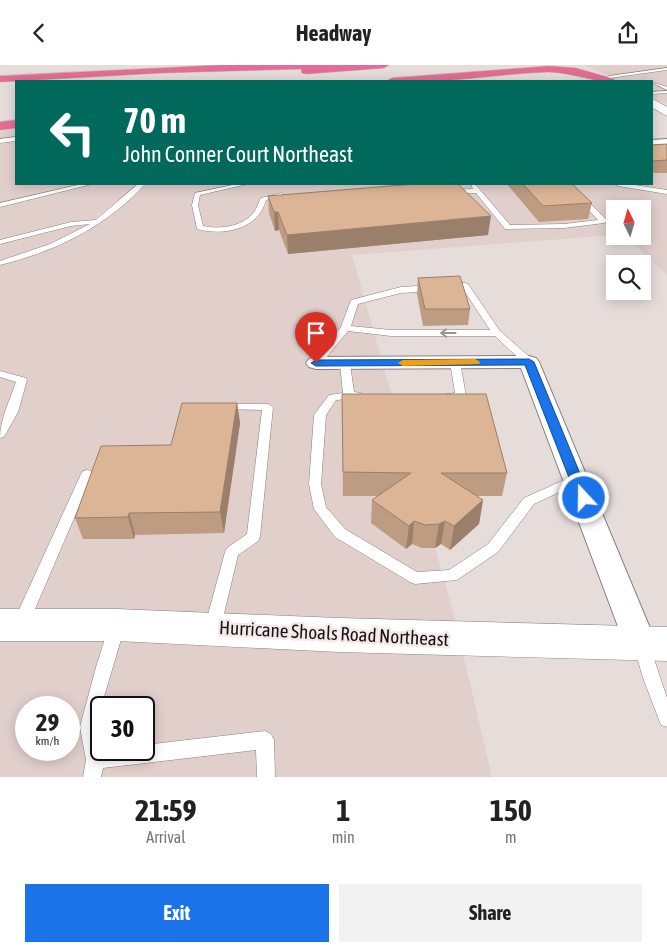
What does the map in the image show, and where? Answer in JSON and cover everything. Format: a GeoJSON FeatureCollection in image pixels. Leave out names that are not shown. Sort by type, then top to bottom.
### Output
{"type":"FeatureCollection","features":[{"type":"Feature","properties":{"kind":"highway"},"geometry":{"type":"LineString","coordinates":[[0,79],[151,70],[324,65]]}},
{"type":"Feature","properties":{"kind":"highway"},"geometry":{"type":"LineString","coordinates":[[199,80],[384,65]]}},
{"type":"Feature","properties":{"kind":"highway"},"geometry":{"type":"LineString","coordinates":[[317,80],[489,65]]}},
{"type":"Feature","properties":{"kind":"highway"},"geometry":{"type":"LineString","coordinates":[[388,79],[519,65]]}},
{"type":"Feature","properties":{"kind":"highway"},"geometry":{"type":"LineString","coordinates":[[388,79],[549,69],[576,71],[607,80]]}},
{"type":"Feature","properties":{"kind":"highway"},"geometry":{"type":"LineString","coordinates":[[0,126],[15,124]]}},
{"type":"Feature","properties":{"kind":"street"},"geometry":{"type":"LineString","coordinates":[[653,103],[667,112]]}},
{"type":"Feature","properties":{"kind":"street"},"geometry":{"type":"LineString","coordinates":[[653,143],[667,142]]}},
{"type":"Feature","properties":{"kind":"street"},"geometry":{"type":"LineString","coordinates":[[316,363],[529,362],[577,479],[654,645]]}},
{"type":"Feature","properties":{"kind":"street","name":"Hurricane Shoals Road Northeast"},"geometry":{"type":"LineString","coordinates":[[10,625],[117,625],[339,635],[654,645]]}},
{"type":"Feature","properties":{"kind":"lane"},"geometry":{"type":"LineString","coordinates":[[608,80],[607,79],[609,77],[667,69]]}},
{"type":"Feature","properties":{"kind":"lane"},"geometry":{"type":"LineString","coordinates":[[634,74],[667,74]]}},
{"type":"Feature","properties":{"kind":"lane"},"geometry":{"type":"LineString","coordinates":[[634,74],[646,80]]}},
{"type":"Feature","properties":{"kind":"lane"},"geometry":{"type":"LineString","coordinates":[[653,83],[667,90]]}},
{"type":"Feature","properties":{"kind":"lane"},"geometry":{"type":"LineString","coordinates":[[653,93],[667,90]]}},
{"type":"Feature","properties":{"kind":"lane"},"geometry":{"type":"LineString","coordinates":[[0,141],[15,139]]}},
{"type":"Feature","properties":{"kind":"lane"},"geometry":{"type":"LineString","coordinates":[[0,205],[85,185]]}},
{"type":"Feature","properties":{"kind":"lane"},"geometry":{"type":"LineString","coordinates":[[0,263],[19,259],[51,247],[101,220],[141,185]]}},
{"type":"Feature","properties":{"kind":"lane"},"geometry":{"type":"LineString","coordinates":[[240,185],[197,194],[195,205],[200,227],[210,231],[242,226],[262,207],[263,199],[292,194]]}},
{"type":"Feature","properties":{"kind":"lane"},"geometry":{"type":"LineString","coordinates":[[473,185],[508,227],[564,226],[604,221],[568,185]]}},
{"type":"Feature","properties":{"kind":"lane"},"geometry":{"type":"LineString","coordinates":[[624,185],[667,192]]}},
{"type":"Feature","properties":{"kind":"lane"},"geometry":{"type":"LineString","coordinates":[[443,192],[477,191]]}},
{"type":"Feature","properties":{"kind":"lane"},"geometry":{"type":"LineString","coordinates":[[0,242],[71,224],[101,220]]}},
{"type":"Feature","properties":{"kind":"lane"},"geometry":{"type":"LineString","coordinates":[[316,363],[346,328],[354,302],[401,290],[465,286],[497,333],[529,362]]}},
{"type":"Feature","properties":{"kind":"lane"},"geometry":{"type":"LineString","coordinates":[[346,328],[391,333],[497,333]]}},
{"type":"Feature","properties":{"kind":"lane"},"geometry":{"type":"LineString","coordinates":[[433,396],[461,396],[455,362]]}},
{"type":"Feature","properties":{"kind":"lane"},"geometry":{"type":"LineString","coordinates":[[345,363],[349,395]]}},
{"type":"Feature","properties":{"kind":"lane"},"geometry":{"type":"LineString","coordinates":[[0,374],[22,380],[12,412],[0,434]]}},
{"type":"Feature","properties":{"kind":"lane"},"geometry":{"type":"LineString","coordinates":[[368,395],[333,397],[320,415],[315,485],[320,509],[340,533],[415,578],[452,576],[494,548],[528,501],[577,479]]}},
{"type":"Feature","properties":{"kind":"lane"},"geometry":{"type":"LineString","coordinates":[[213,407],[268,407],[253,537],[232,552],[213,628]]}},
{"type":"Feature","properties":{"kind":"lane"},"geometry":{"type":"LineString","coordinates":[[10,625],[87,474]]}},
{"type":"Feature","properties":{"kind":"lane"},"geometry":{"type":"LineString","coordinates":[[117,625],[89,727],[94,769],[265,740],[266,777]]}},
{"type":"Feature","properties":{"kind":"lane"},"geometry":{"type":"LineString","coordinates":[[654,645],[652,681],[667,719]]}},
{"type":"Feature","properties":{"kind":"shaded area"},"geometry":{"type":"Polygon","coordinates":[[[584,65],[667,65],[667,104],[653,98],[653,80],[618,80],[584,65]]]}},
{"type":"Feature","properties":{"kind":"shaded area"},"geometry":{"type":"Polygon","coordinates":[[[15,127],[15,185],[653,185],[653,138],[667,138],[667,275],[651,260],[651,255],[645,255],[635,245],[651,245],[651,200],[606,200],[606,236],[352,255],[454,615],[492,777],[0,777],[0,129],[15,127]]]}},
{"type":"Feature","properties":{"kind":"building"},"geometry":{"type":"Polygon","coordinates":[[[667,144],[667,160],[653,161],[653,145],[667,144]]]}},
{"type":"Feature","properties":{"kind":"building"},"geometry":{"type":"Polygon","coordinates":[[[403,185],[459,185],[491,216],[287,235],[278,212],[274,212],[268,196],[403,185]]]}},
{"type":"Feature","properties":{"kind":"building"},"geometry":{"type":"Polygon","coordinates":[[[524,185],[573,185],[592,203],[543,206],[524,185]]]}},
{"type":"Feature","properties":{"kind":"building"},"geometry":{"type":"Polygon","coordinates":[[[460,276],[470,309],[425,309],[418,278],[460,276]]]}},
{"type":"Feature","properties":{"kind":"building"},"geometry":{"type":"Polygon","coordinates":[[[342,394],[486,394],[507,473],[441,473],[483,500],[454,526],[445,521],[439,524],[425,525],[414,521],[409,526],[372,500],[411,473],[343,472],[342,394]]]}},
{"type":"Feature","properties":{"kind":"building"},"geometry":{"type":"Polygon","coordinates":[[[182,403],[237,403],[220,512],[129,513],[128,517],[75,518],[101,446],[171,445],[182,403]]]}},
{"type":"Feature","properties":{"kind":"slow traffic"},"geometry":{"type":"LineString","coordinates":[[403,363],[475,362]]}},
{"type":"Feature","properties":{"kind":"route"},"geometry":{"type":"LineString","coordinates":[[316,363],[529,362],[584,498]]}}]}
